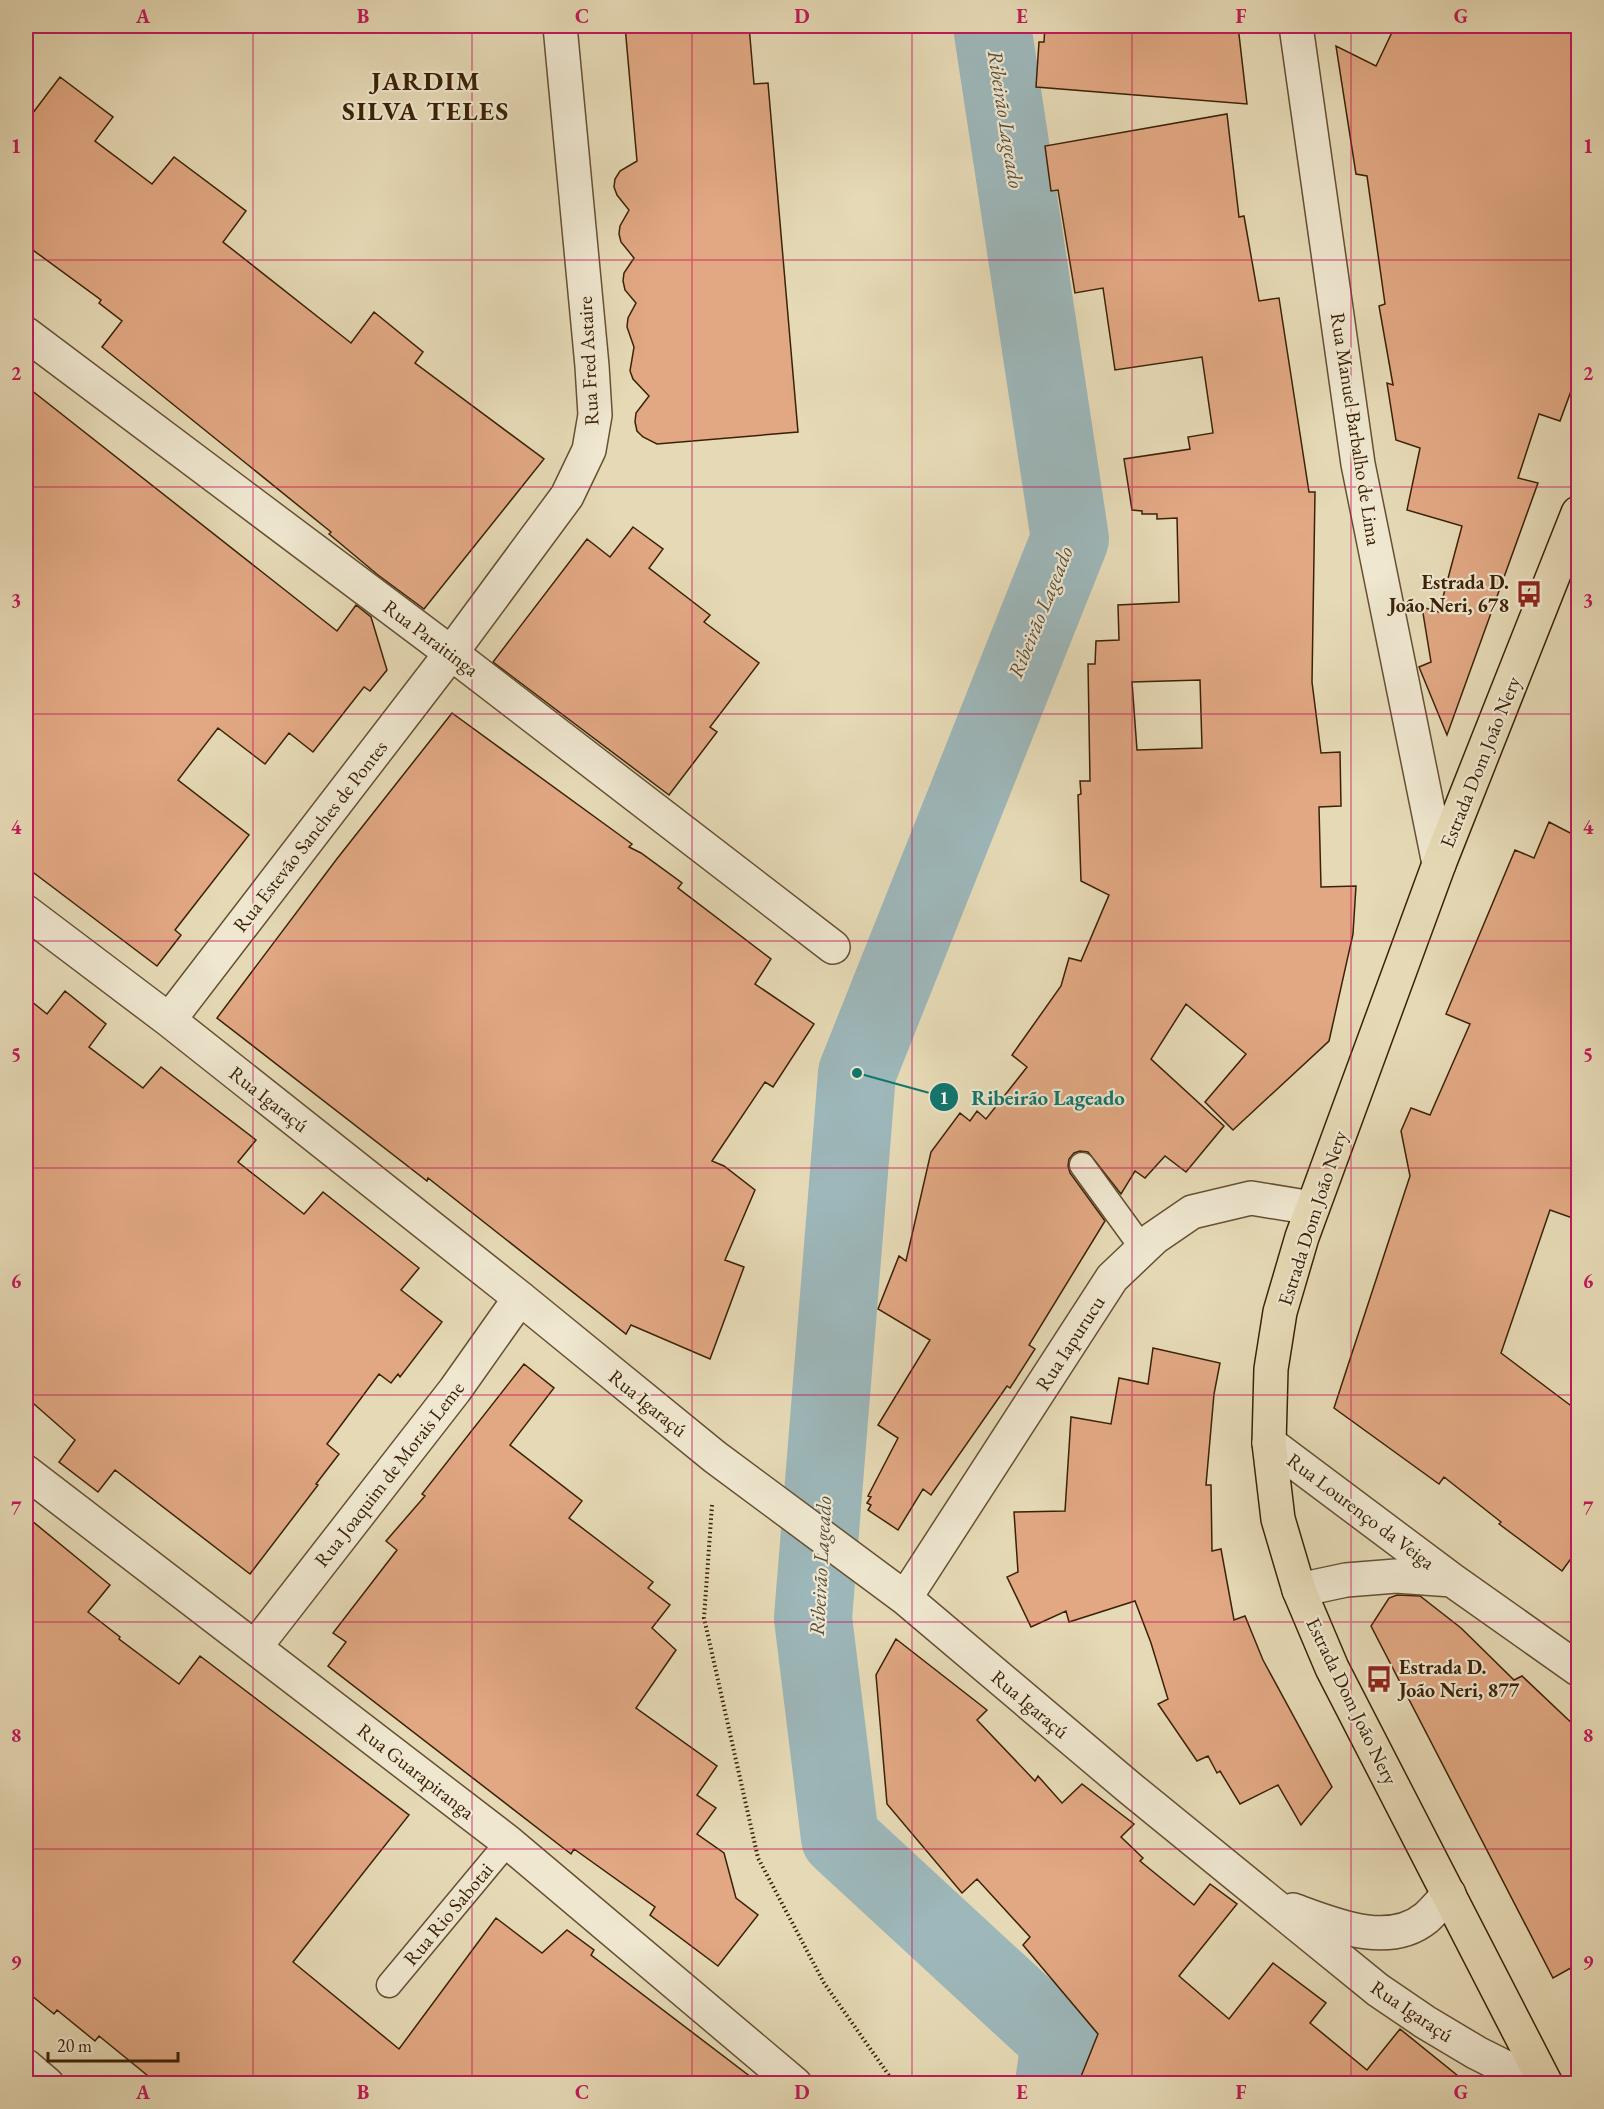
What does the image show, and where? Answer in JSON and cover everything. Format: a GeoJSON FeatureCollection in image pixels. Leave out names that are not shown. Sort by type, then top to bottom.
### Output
{"type":"FeatureCollection","features":[{"type":"Feature","properties":{"kind":"main road","name":"Estrada Dom João Nery"},"geometry":{"type":"LineString","coordinates":[[1546,2084],[1332,1668],[1299,1590],[1278,1519],[1269,1443],[1271,1369],[1280,1312],[1312,1208],[1439,864],[1578,513]]}},
{"type":"Feature","properties":{"kind":"street","name":"Rua Fred Astaire"},"geometry":{"type":"LineString","coordinates":[[451,653],[567,496],[589,450],[595,415],[592,366],[560,26]]}},
{"type":"Feature","properties":{"kind":"street","name":"Rua Manuel Barbalho de Lima"},"geometry":{"type":"LineString","coordinates":[[1296,26],[1358,464],[1439,864]]}},
{"type":"Feature","properties":{"kind":"street","name":"Rua Paraitinga"},"geometry":{"type":"LineString","coordinates":[[26,334],[451,653],[833,946]]}},
{"type":"Feature","properties":{"kind":"street","name":"Rua Estevão Sanches de Pontes"},"geometry":{"type":"LineString","coordinates":[[169,1020],[451,653]]}},
{"type":"Feature","properties":{"kind":"street","name":"Rua Igaraçú"},"geometry":{"type":"LineString","coordinates":[[26,912],[169,1020],[520,1298],[715,1457],[898,1593],[1131,1789],[1378,1990],[1477,2053],[1539,2084]]}},
{"type":"Feature","properties":{"kind":"street","name":"Rua Iapurucu"},"geometry":{"type":"LineString","coordinates":[[898,1593],[1112,1278],[1154,1238],[1192,1212],[1251,1198],[1312,1208]]}},
{"type":"Feature","properties":{"kind":"street","name":"Rua Joaquim de Morais Leme"},"geometry":{"type":"LineString","coordinates":[[255,1647],[454,1390],[520,1298]]}},
{"type":"Feature","properties":{"kind":"street","name":"Rua Lourenço da Veiga"},"geometry":{"type":"LineString","coordinates":[[1269,1443],[1452,1580],[1578,1669]]}},
{"type":"Feature","properties":{"kind":"street","name":"Rua Guarapiranga"},"geometry":{"type":"LineString","coordinates":[[26,1472],[508,1842],[795,2084]]}},
{"type":"Feature","properties":{"kind":"street","name":"Rua Lourenço da Veiga"},"geometry":{"type":"LineString","coordinates":[[1299,1590],[1346,1580],[1396,1576],[1452,1580]]}},
{"type":"Feature","properties":{"kind":"street","name":"Rua Igaraçú"},"geometry":{"type":"LineString","coordinates":[[1266,1899],[1363,1932],[1398,1932],[1425,1919],[1449,1894]]}},
{"type":"Feature","properties":{"kind":"street"},"geometry":{"type":"LineString","coordinates":[[26,2066],[47,2084]]}},
{"type":"Feature","properties":{"kind":"lane"},"geometry":{"type":"LineString","coordinates":[[1082,1166],[1143,1249]]}},
{"type":"Feature","properties":{"kind":"lane","name":"Rua Rio Sabotai"},"geometry":{"type":"LineString","coordinates":[[388,1985],[508,1842]]}},
{"type":"Feature","properties":{"kind":"path"},"geometry":{"type":"LineString","coordinates":[[715,1457],[704,1618],[758,1858],[824,1983],[895,2084]]}},
{"type":"Feature","properties":{"kind":"building"},"geometry":{"type":"Polygon","coordinates":[[[625,26],[749,26],[754,84],[768,83],[798,432],[657,444],[637,431],[636,413],[649,396],[633,379],[630,371],[634,347],[627,327],[628,318],[636,303],[625,290],[623,281],[624,273],[634,258],[621,242],[619,234],[620,226],[629,210],[617,195],[614,187],[615,179],[620,171],[637,161],[625,26]]]}},
{"type":"Feature","properties":{"kind":"building"},"geometry":{"type":"Polygon","coordinates":[[[1045,26],[1238,26],[1247,104],[1036,87],[1039,42],[1044,42],[1045,26]]]}},
{"type":"Feature","properties":{"kind":"building"},"geometry":{"type":"Polygon","coordinates":[[[1395,26],[1578,26],[1578,372],[1560,421],[1539,414],[1518,478],[1538,483],[1447,735],[1419,667],[1431,662],[1422,607],[1439,612],[1462,526],[1407,510],[1420,448],[1396,440],[1387,383],[1393,385],[1379,306],[1385,304],[1367,176],[1356,174],[1336,46],[1376,66],[1395,26]]]}},
{"type":"Feature","properties":{"kind":"building"},"geometry":{"type":"Polygon","coordinates":[[[60,77],[113,117],[95,141],[152,184],[174,157],[246,211],[223,242],[351,343],[374,312],[423,352],[415,363],[544,459],[424,609],[378,575],[329,534],[331,532],[102,347],[122,321],[99,303],[101,300],[26,245],[26,122],[60,77]]]}},
{"type":"Feature","properties":{"kind":"building"},"geometry":{"type":"Polygon","coordinates":[[[1227,114],[1239,217],[1244,216],[1259,301],[1279,298],[1309,492],[1315,492],[1312,682],[1321,753],[1340,752],[1341,806],[1319,807],[1321,887],[1356,886],[1353,934],[1329,1041],[1233,1130],[1205,1102],[1246,1054],[1186,1004],[1151,1059],[1224,1126],[1186,1172],[1165,1156],[1145,1178],[1135,1171],[1121,1194],[1088,1152],[1074,1153],[1069,1159],[1070,1173],[1105,1221],[1029,1345],[1035,1349],[1010,1388],[1007,1386],[931,1495],[923,1489],[898,1530],[868,1510],[871,1505],[867,1503],[871,1497],[868,1496],[898,1438],[878,1425],[930,1340],[878,1309],[899,1256],[906,1261],[931,1152],[960,1113],[970,1121],[977,1111],[986,1119],[1027,1067],[1012,1055],[1061,986],[1069,958],[1081,961],[1109,895],[1081,881],[1078,795],[1081,794],[1080,781],[1090,781],[1088,664],[1095,664],[1096,641],[1119,640],[1118,605],[1179,602],[1177,518],[1157,519],[1157,514],[1142,514],[1142,511],[1132,510],[1124,459],[1190,449],[1188,437],[1213,433],[1202,357],[1115,370],[1103,288],[1075,293],[1058,190],[1051,191],[1045,146],[1227,114]],[[1200,680],[1132,682],[1137,750],[1202,748],[1200,680]]]}},
{"type":"Feature","properties":{"kind":"building"},"geometry":{"type":"Polygon","coordinates":[[[26,386],[337,631],[356,605],[371,617],[387,670],[370,691],[364,687],[313,752],[289,733],[265,764],[218,728],[178,780],[249,835],[175,930],[181,935],[157,966],[26,867],[26,386]]]}},
{"type":"Feature","properties":{"kind":"building"},"geometry":{"type":"Polygon","coordinates":[[[633,527],[663,549],[649,568],[710,615],[704,622],[759,663],[710,727],[717,732],[669,795],[493,662],[587,539],[610,557],[633,527]]]}},
{"type":"Feature","properties":{"kind":"building"},"geometry":{"type":"Polygon","coordinates":[[[452,713],[632,844],[629,847],[682,883],[678,888],[771,959],[755,984],[814,1024],[773,1087],[765,1082],[712,1161],[724,1166],[755,1190],[725,1260],[744,1267],[710,1359],[631,1325],[626,1334],[428,1178],[427,1181],[217,1018],[336,860],[452,713]]]}},
{"type":"Feature","properties":{"kind":"building"},"geometry":{"type":"Polygon","coordinates":[[[1549,822],[1578,837],[1578,1220],[1550,1210],[1501,1353],[1578,1411],[1578,1549],[1562,1571],[1499,1524],[1501,1522],[1444,1477],[1439,1484],[1334,1408],[1410,1176],[1401,1131],[1411,1108],[1430,1115],[1470,1024],[1446,1014],[1515,850],[1534,858],[1549,822]]]}},
{"type":"Feature","properties":{"kind":"building"},"geometry":{"type":"Polygon","coordinates":[[[65,991],[106,1024],[89,1047],[143,1088],[161,1067],[256,1140],[238,1162],[304,1214],[323,1192],[419,1268],[401,1290],[442,1322],[400,1377],[398,1374],[391,1383],[379,1374],[327,1444],[339,1454],[250,1574],[115,1470],[98,1492],[59,1462],[75,1440],[26,1397],[26,997],[47,1014],[65,991]]]}},
{"type":"Feature","properties":{"kind":"building"},"geometry":{"type":"Polygon","coordinates":[[[1153,1348],[1220,1363],[1214,1394],[1206,1485],[1211,1485],[1212,1551],[1221,1549],[1234,1620],[1245,1616],[1263,1660],[1332,1787],[1301,1825],[1278,1785],[1240,1804],[1220,1771],[1217,1773],[1208,1756],[1197,1761],[1158,1704],[1168,1699],[1135,1601],[1069,1622],[1066,1611],[1031,1627],[1007,1577],[1018,1572],[1014,1512],[1065,1511],[1071,1417],[1111,1424],[1119,1378],[1148,1384],[1153,1348]]]}},
{"type":"Feature","properties":{"kind":"building"},"geometry":{"type":"Polygon","coordinates":[[[524,1364],[554,1388],[510,1445],[582,1501],[569,1518],[653,1582],[648,1588],[670,1605],[652,1628],[676,1650],[636,1708],[717,1766],[697,1795],[716,1808],[697,1834],[724,1853],[736,1898],[758,1915],[718,1966],[650,1915],[655,1907],[574,1849],[571,1854],[328,1666],[346,1642],[333,1633],[397,1550],[386,1541],[425,1496],[422,1494],[524,1364]]]}},
{"type":"Feature","properties":{"kind":"building"},"geometry":{"type":"Polygon","coordinates":[[[26,1516],[110,1585],[88,1612],[120,1637],[119,1639],[179,1684],[200,1656],[409,1815],[293,1962],[399,2049],[496,1918],[542,1953],[567,1930],[594,1950],[591,1955],[760,2084],[158,2084],[99,2036],[95,2041],[57,2010],[54,2014],[26,1991],[26,1516]]]}},
{"type":"Feature","properties":{"kind":"building"},"geometry":{"type":"Polygon","coordinates":[[[1397,1595],[1420,1596],[1461,1628],[1514,1680],[1522,1676],[1578,1729],[1578,1964],[1553,1978],[1371,1626],[1389,1598],[1397,1595]]]}},
{"type":"Feature","properties":{"kind":"building"},"geometry":{"type":"Polygon","coordinates":[[[896,1639],[987,1710],[977,1720],[1035,1781],[1038,1776],[1062,1803],[1082,1784],[1134,1824],[1121,1837],[1143,1858],[1140,1861],[1194,1905],[1210,1884],[1237,1904],[1179,1976],[1229,2019],[1273,1963],[1326,2003],[1310,2023],[1367,2070],[1400,2029],[1468,2084],[1078,2084],[1098,2034],[1023,1945],[1030,1937],[977,1879],[962,1893],[887,1804],[876,1675],[896,1639]]]}},
{"type":"Feature","properties":{"kind":"waterway","name":"Ribeirão Lageado"},"geometry":{"type":"LineString","coordinates":[[992,26],[1070,539],[857,1073],[813,1618],[840,1838],[1060,2041],[1054,2084]]}},
{"type":"Feature","properties":{"kind":"place","name":"Estrada D. João Neri, 678"},"geometry":{"type":"Point","coordinates":[1529,594]}},
{"type":"Feature","properties":{"kind":"place","name":"Ribeirão Lageado"},"geometry":{"type":"Point","coordinates":[857,1073]}},
{"type":"Feature","properties":{"kind":"place","name":"Estrada D. João Neri, 877"},"geometry":{"type":"Point","coordinates":[1379,1679]}},
{"type":"Feature","properties":{"kind":"district","name":"JARDIM SILVA TELES"},"geometry":{"type":"Point","coordinates":[426,96]}}]}
